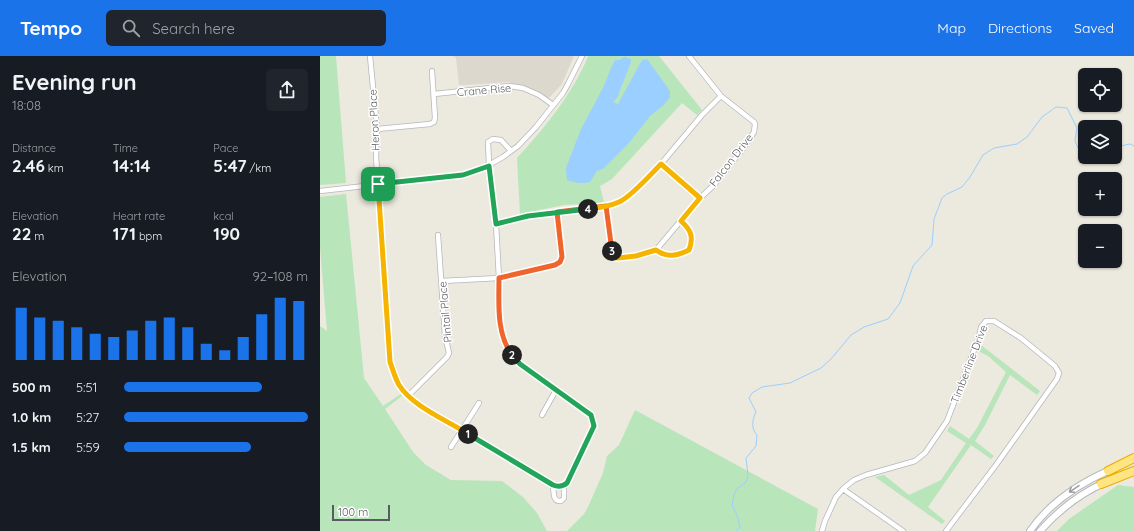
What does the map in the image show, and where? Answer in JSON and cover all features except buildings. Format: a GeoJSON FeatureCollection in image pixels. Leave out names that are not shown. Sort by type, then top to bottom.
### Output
{"type":"FeatureCollection","features":[{"type":"Feature","properties":{"kind":"highway"},"geometry":{"type":"LineString","coordinates":[[1108,471],[1134,459]]}},
{"type":"Feature","properties":{"kind":"highway"},"geometry":{"type":"LineString","coordinates":[[1101,484],[1134,470]]}},
{"type":"Feature","properties":{"kind":"main road"},"geometry":{"type":"LineString","coordinates":[[1030,531],[1039,518],[1055,503],[1087,481],[1108,471]]}},
{"type":"Feature","properties":{"kind":"main road"},"geometry":{"type":"LineString","coordinates":[[1040,531],[1069,504],[1101,484]]}},
{"type":"Feature","properties":{"kind":"street","name":"Heron Place"},"geometry":{"type":"LineString","coordinates":[[370,56],[377,129],[376,156],[390,362],[395,377],[399,386],[416,403],[553,485]]}},
{"type":"Feature","properties":{"kind":"street"},"geometry":{"type":"LineString","coordinates":[[320,192],[463,175],[489,166],[518,146],[536,127],[568,84],[582,56]]}},
{"type":"Feature","properties":{"kind":"street","name":"Falcon Drive"},"geometry":{"type":"LineString","coordinates":[[656,250],[700,198],[714,185],[742,150],[755,127],[754,122],[721,96],[689,56]]}},
{"type":"Feature","properties":{"kind":"street"},"geometry":{"type":"LineString","coordinates":[[377,129],[430,124],[434,122],[432,71]]}},
{"type":"Feature","properties":{"kind":"street","name":"Crane Rise"},"geometry":{"type":"LineString","coordinates":[[434,94],[509,86],[523,88],[538,95],[553,105]]}},
{"type":"Feature","properties":{"kind":"street"},"geometry":{"type":"LineString","coordinates":[[496,224],[528,216],[606,206],[621,202],[661,164],[702,115],[721,96]]}},
{"type":"Feature","properties":{"kind":"street"},"geometry":{"type":"LineString","coordinates":[[511,151],[501,140],[490,140],[488,144],[496,224],[500,320],[503,336],[509,350],[520,364],[591,415],[594,426],[567,483],[557,487],[553,485],[554,498],[558,502],[564,498],[564,485]]}},
{"type":"Feature","properties":{"kind":"street"},"geometry":{"type":"LineString","coordinates":[[661,164],[700,198]]}},
{"type":"Feature","properties":{"kind":"street"},"geometry":{"type":"LineString","coordinates":[[606,206],[612,252],[616,258],[628,258],[656,250],[662,254],[671,256],[689,250],[692,243],[692,236],[690,230],[681,221]]}},
{"type":"Feature","properties":{"kind":"street"},"geometry":{"type":"LineString","coordinates":[[442,281],[499,278],[555,265],[560,262],[562,257],[557,212]]}},
{"type":"Feature","properties":{"kind":"street","name":"Pintail Place"},"geometry":{"type":"LineString","coordinates":[[408,396],[447,357],[449,353],[445,336],[438,235]]}},
{"type":"Feature","properties":{"kind":"street","name":"Timberline Drive"},"geometry":{"type":"LineString","coordinates":[[822,531],[836,497],[854,480],[866,475],[915,461],[925,453],[947,421],[979,337],[981,327],[986,320],[994,320],[1021,338],[1055,366],[1059,373],[1057,380],[946,531]]}},
{"type":"Feature","properties":{"kind":"street"},"geometry":{"type":"LineString","coordinates":[[542,416],[556,390]]}},
{"type":"Feature","properties":{"kind":"street"},"geometry":{"type":"LineString","coordinates":[[451,447],[461,429],[479,403]]}},
{"type":"Feature","properties":{"kind":"street"},"geometry":{"type":"LineString","coordinates":[[843,489],[903,531]]}},
{"type":"Feature","properties":{"kind":"shaded area"},"geometry":{"type":"Polygon","coordinates":[[[453,56],[574,56],[562,84],[549,98],[508,82],[459,85],[456,58],[453,56]]]}},
{"type":"Feature","properties":{"kind":"green space"},"geometry":{"type":"Polygon","coordinates":[[[320,56],[336,56],[346,183],[320,185],[320,56]]]}},
{"type":"Feature","properties":{"kind":"green space"},"geometry":{"type":"Polygon","coordinates":[[[588,56],[659,56],[702,110],[697,115],[682,103],[612,179],[600,186],[604,203],[564,205],[520,214],[517,158],[563,101],[576,81],[588,56]]]}},
{"type":"Feature","properties":{"kind":"green space"},"geometry":{"type":"Polygon","coordinates":[[[346,194],[364,378],[383,406],[401,394],[402,396],[385,409],[413,452],[426,465],[451,480],[502,481],[523,497],[537,513],[547,531],[320,531],[320,326],[327,331],[320,247],[320,197],[346,194]]]}},
{"type":"Feature","properties":{"kind":"green space"},"geometry":{"type":"Polygon","coordinates":[[[981,345],[1040,391],[1037,395],[1010,375],[985,425],[975,441],[994,456],[991,459],[971,445],[928,507],[945,521],[942,524],[875,477],[884,475],[909,495],[941,480],[966,443],[947,431],[950,426],[969,439],[977,428],[1006,372],[988,356],[978,351],[981,345]]]}},
{"type":"Feature","properties":{"kind":"green space"},"geometry":{"type":"Polygon","coordinates":[[[635,410],[818,509],[815,531],[567,531],[584,514],[588,507],[603,473],[607,456],[619,445],[635,410]]]}},
{"type":"Feature","properties":{"kind":"green space"},"geometry":{"type":"Polygon","coordinates":[[[1118,485],[1134,487],[1134,531],[1057,531],[1069,519],[1118,485]]]}},
{"type":"Feature","properties":{"kind":"water"},"geometry":{"type":"Polygon","coordinates":[[[624,57],[631,59],[631,62],[617,98],[613,102],[618,104],[642,60],[647,59],[670,91],[670,97],[664,105],[650,116],[629,143],[603,169],[597,171],[590,182],[578,183],[567,180],[566,168],[581,129],[603,88],[615,60],[620,60],[624,57]]]}},
{"type":"Feature","properties":{"kind":"waterway"},"geometry":{"type":"LineString","coordinates":[[736,531],[740,527],[737,515],[732,505],[734,495],[737,489],[746,482],[748,475],[746,458],[756,446],[757,435],[753,424],[756,412],[749,398],[752,393],[762,387],[790,383],[821,368],[831,359],[851,335],[864,327],[888,319],[900,303],[913,266],[932,245],[934,219],[942,198],[962,187],[970,177],[983,155],[994,148],[1017,144],[1027,137],[1042,117],[1056,107],[1067,108],[1077,128],[1075,141],[1078,148]]}},
{"type":"Feature","properties":{"kind":"waterway"},"geometry":{"type":"LineString","coordinates":[[1122,146],[1130,144],[1134,146]]}},
{"type":"Feature","properties":{"kind":"route"},"geometry":{"type":"LineString","coordinates":[[378,184],[390,362],[399,386],[416,403],[549,483],[557,487],[563,486],[567,483],[594,426],[591,415],[520,364],[509,350],[503,336],[500,320],[499,278],[555,265],[560,262],[562,257],[557,212],[606,206],[612,252],[616,258],[628,258],[656,250],[662,254],[671,256],[680,254],[689,250],[692,243],[690,230],[681,221],[700,198],[661,164],[621,202],[606,206],[594,208],[557,212],[528,216],[496,224],[489,166],[463,175],[378,184]]}}]}
